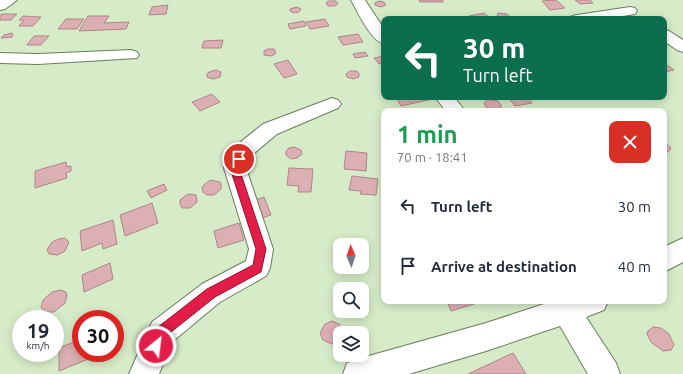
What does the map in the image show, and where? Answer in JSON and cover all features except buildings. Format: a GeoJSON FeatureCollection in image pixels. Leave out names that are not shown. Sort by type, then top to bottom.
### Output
{"type":"FeatureCollection","features":[{"type":"Feature","properties":{"kind":"street"},"geometry":{"type":"LineString","coordinates":[[0,6],[10,0]]}},
{"type":"Feature","properties":{"kind":"street"},"geometry":{"type":"LineString","coordinates":[[358,0],[374,27],[381,35]]}},
{"type":"Feature","properties":{"kind":"street"},"geometry":{"type":"LineString","coordinates":[[613,0],[638,16]]}},
{"type":"Feature","properties":{"kind":"street"},"geometry":{"type":"LineString","coordinates":[[597,16],[630,11]]}},
{"type":"Feature","properties":{"kind":"street"},"geometry":{"type":"LineString","coordinates":[[667,36],[683,47]]}},
{"type":"Feature","properties":{"kind":"street"},"geometry":{"type":"LineString","coordinates":[[0,58],[38,59],[131,55]]}},
{"type":"Feature","properties":{"kind":"street"},"geometry":{"type":"LineString","coordinates":[[447,100],[453,108]]}},
{"type":"Feature","properties":{"kind":"street"},"geometry":{"type":"LineString","coordinates":[[144,374],[162,332],[211,293],[257,268],[261,249],[235,168],[244,150],[270,129],[332,104]]}},
{"type":"Feature","properties":{"kind":"street"},"geometry":{"type":"LineString","coordinates":[[667,259],[683,249]]}},
{"type":"Feature","properties":{"kind":"street"},"geometry":{"type":"LineString","coordinates":[[358,374],[486,337],[564,306],[576,304]]}},
{"type":"Feature","properties":{"kind":"street"},"geometry":{"type":"LineString","coordinates":[[564,306],[605,374]]}},
{"type":"Feature","properties":{"kind":"route"},"geometry":{"type":"LineString","coordinates":[[156,346],[162,332],[211,293],[257,268],[261,249],[235,168],[239,159]]}}]}
